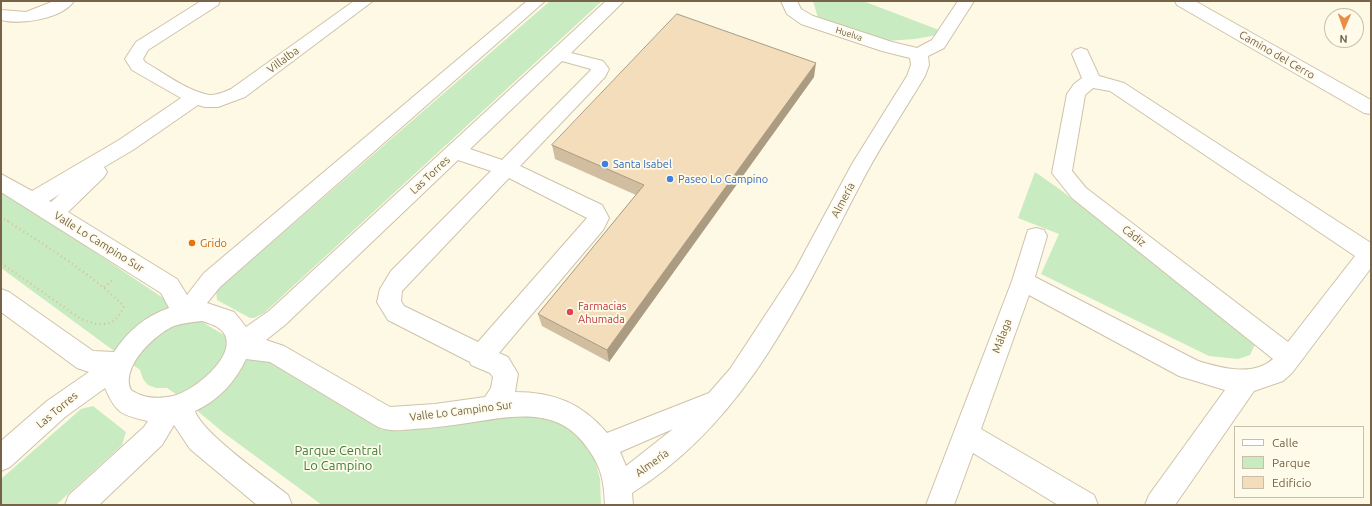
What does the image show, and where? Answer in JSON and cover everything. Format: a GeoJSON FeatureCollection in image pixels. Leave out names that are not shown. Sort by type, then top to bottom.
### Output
{"type":"FeatureCollection","features":[{"type":"Feature","properties":{"kind":"street"},"geometry":{"type":"LineString","coordinates":[[1,15],[14,18],[34,16],[52,9],[66,1]]}},
{"type":"Feature","properties":{"kind":"street","name":"Villalba"},"geometry":{"type":"LineString","coordinates":[[212,1],[142,46],[138,50],[134,59],[138,66],[195,98],[206,101],[217,101],[238,93],[365,1]]}},
{"type":"Feature","properties":{"kind":"street"},"geometry":{"type":"LineString","coordinates":[[186,313],[212,280],[537,1]]}},
{"type":"Feature","properties":{"kind":"street","name":"Las Torres"},"geometry":{"type":"LineString","coordinates":[[238,344],[256,334],[277,318],[616,1]]}},
{"type":"Feature","properties":{"kind":"street","name":"Huelva"},"geometry":{"type":"LineString","coordinates":[[789,1],[790,8],[807,20],[888,46],[919,54]]}},
{"type":"Feature","properties":{"kind":"street"},"geometry":{"type":"LineString","coordinates":[[919,54],[938,44],[966,1]]}},
{"type":"Feature","properties":{"kind":"street","name":"Camino del Cerro"},"geometry":{"type":"LineString","coordinates":[[1183,1],[1371,108]]}},
{"type":"Feature","properties":{"kind":"street","name":"Almería"},"geometry":{"type":"LineString","coordinates":[[618,495],[644,470],[694,428],[739,377],[803,276],[859,169],[919,71],[919,54]]}},
{"type":"Feature","properties":{"kind":"street"},"geometry":{"type":"LineString","coordinates":[[1023,281],[1188,368],[1208,376],[1228,380],[1247,380],[1261,378],[1283,367],[1370,253],[1117,87],[1092,80],[1081,54]]}},
{"type":"Feature","properties":{"kind":"street"},"geometry":{"type":"LineString","coordinates":[[492,407],[501,397],[505,386],[506,374],[499,366],[396,313],[388,302],[391,289],[399,278],[599,73],[600,69],[597,65],[559,55]]}},
{"type":"Feature","properties":{"kind":"street","name":"Cádiz"},"geometry":{"type":"LineString","coordinates":[[1092,80],[1081,86],[1076,94],[1062,173],[1079,193],[1290,358]]}},
{"type":"Feature","properties":{"kind":"street"},"geometry":{"type":"LineString","coordinates":[[32,201],[126,145],[195,98]]}},
{"type":"Feature","properties":{"kind":"street"},"geometry":{"type":"LineString","coordinates":[[53,213],[126,145]]}},
{"type":"Feature","properties":{"kind":"street"},"geometry":{"type":"LineString","coordinates":[[455,152],[505,168],[595,211],[598,218],[595,224],[480,357]]}},
{"type":"Feature","properties":{"kind":"street","name":"Valle Lo Campino Sur"},"geometry":{"type":"LineString","coordinates":[[1,182],[169,286],[176,294],[186,313]]}},
{"type":"Feature","properties":{"kind":"street","name":"Málaga"},"geometry":{"type":"LineString","coordinates":[[940,505],[965,434],[1023,281],[1036,236]]}},
{"type":"Feature","properties":{"kind":"street"},"geometry":{"type":"LineString","coordinates":[[1,299],[86,360],[119,367]]}},
{"type":"Feature","properties":{"kind":"street"},"geometry":{"type":"LineString","coordinates":[[202,311],[224,317],[231,323],[236,331],[238,344],[229,370],[220,381],[195,400],[176,407],[144,409],[132,406],[124,400],[119,391],[117,381],[119,367],[126,352],[144,332],[156,324],[186,313],[202,311]]}},
{"type":"Feature","properties":{"kind":"street","name":"Valle Lo Campino Sur"},"geometry":{"type":"LineString","coordinates":[[238,344],[275,353],[388,419],[435,416],[512,404],[533,404],[552,408],[569,415],[585,426],[603,447],[611,461],[618,495]]}},
{"type":"Feature","properties":{"kind":"street","name":"Las Torres"},"geometry":{"type":"LineString","coordinates":[[1,458],[74,395],[119,367]]}},
{"type":"Feature","properties":{"kind":"street"},"geometry":{"type":"LineString","coordinates":[[1159,505],[1247,380]]}},
{"type":"Feature","properties":{"kind":"street","name":"Almería"},"geometry":{"type":"LineString","coordinates":[[603,447],[664,421],[716,402]]}},
{"type":"Feature","properties":{"kind":"street"},"geometry":{"type":"LineString","coordinates":[[79,505],[153,436],[176,407]]}},
{"type":"Feature","properties":{"kind":"street"},"geometry":{"type":"LineString","coordinates":[[176,407],[199,440],[278,505]]}},
{"type":"Feature","properties":{"kind":"street"},"geometry":{"type":"LineString","coordinates":[[965,434],[1084,505]]}},
{"type":"Feature","properties":{"kind":"path"},"geometry":{"type":"LineString","coordinates":[[1,218],[70,262],[104,287],[124,306],[121,314],[114,322],[108,324],[92,324],[81,319],[1,264]]}},
{"type":"Feature","properties":{"kind":"green space"},"geometry":{"type":"Polygon","coordinates":[[[550,1],[602,1],[264,313],[254,318],[250,318],[217,300],[216,291],[550,1]]]}},
{"type":"Feature","properties":{"kind":"green space"},"geometry":{"type":"Polygon","coordinates":[[[813,1],[863,1],[939,30],[937,35],[915,39],[886,41],[818,18],[813,1]]]}},
{"type":"Feature","properties":{"kind":"green space"},"geometry":{"type":"Polygon","coordinates":[[[1035,172],[1058,188],[1256,342],[1250,355],[1238,359],[1209,356],[1041,274],[1059,234],[1018,218],[1035,172]]]}},
{"type":"Feature","properties":{"kind":"green space","name":"Parque Central Lo Campino"},"geometry":{"type":"Polygon","coordinates":[[[1,192],[25,205],[169,302],[382,430],[434,427],[527,412],[558,416],[580,438],[595,461],[600,479],[601,505],[322,505],[224,433],[183,399],[167,388],[156,388],[148,385],[143,379],[140,370],[1,268],[1,192]]]}},
{"type":"Feature","properties":{"kind":"green space"},"geometry":{"type":"Polygon","coordinates":[[[93,406],[126,432],[122,445],[56,505],[1,505],[1,479],[81,409],[93,406]]]}},
{"type":"Feature","properties":{"kind":"building","name":"Paseo Lo Campino"},"geometry":{"type":"Polygon","coordinates":[[[677,14],[816,63],[607,350],[538,314],[644,185],[552,145],[677,14]]]}},
{"type":"Feature","properties":{"kind":"place","name":"Santa Isabel"},"geometry":{"type":"Point","coordinates":[605,164]}},
{"type":"Feature","properties":{"kind":"place","name":"Paseo Lo Campino"},"geometry":{"type":"Point","coordinates":[670,179]}},
{"type":"Feature","properties":{"kind":"place","name":"Grido"},"geometry":{"type":"Point","coordinates":[192,243]}},
{"type":"Feature","properties":{"kind":"place","name":"Farmacias Ahumada"},"geometry":{"type":"Point","coordinates":[570,312]}}]}
